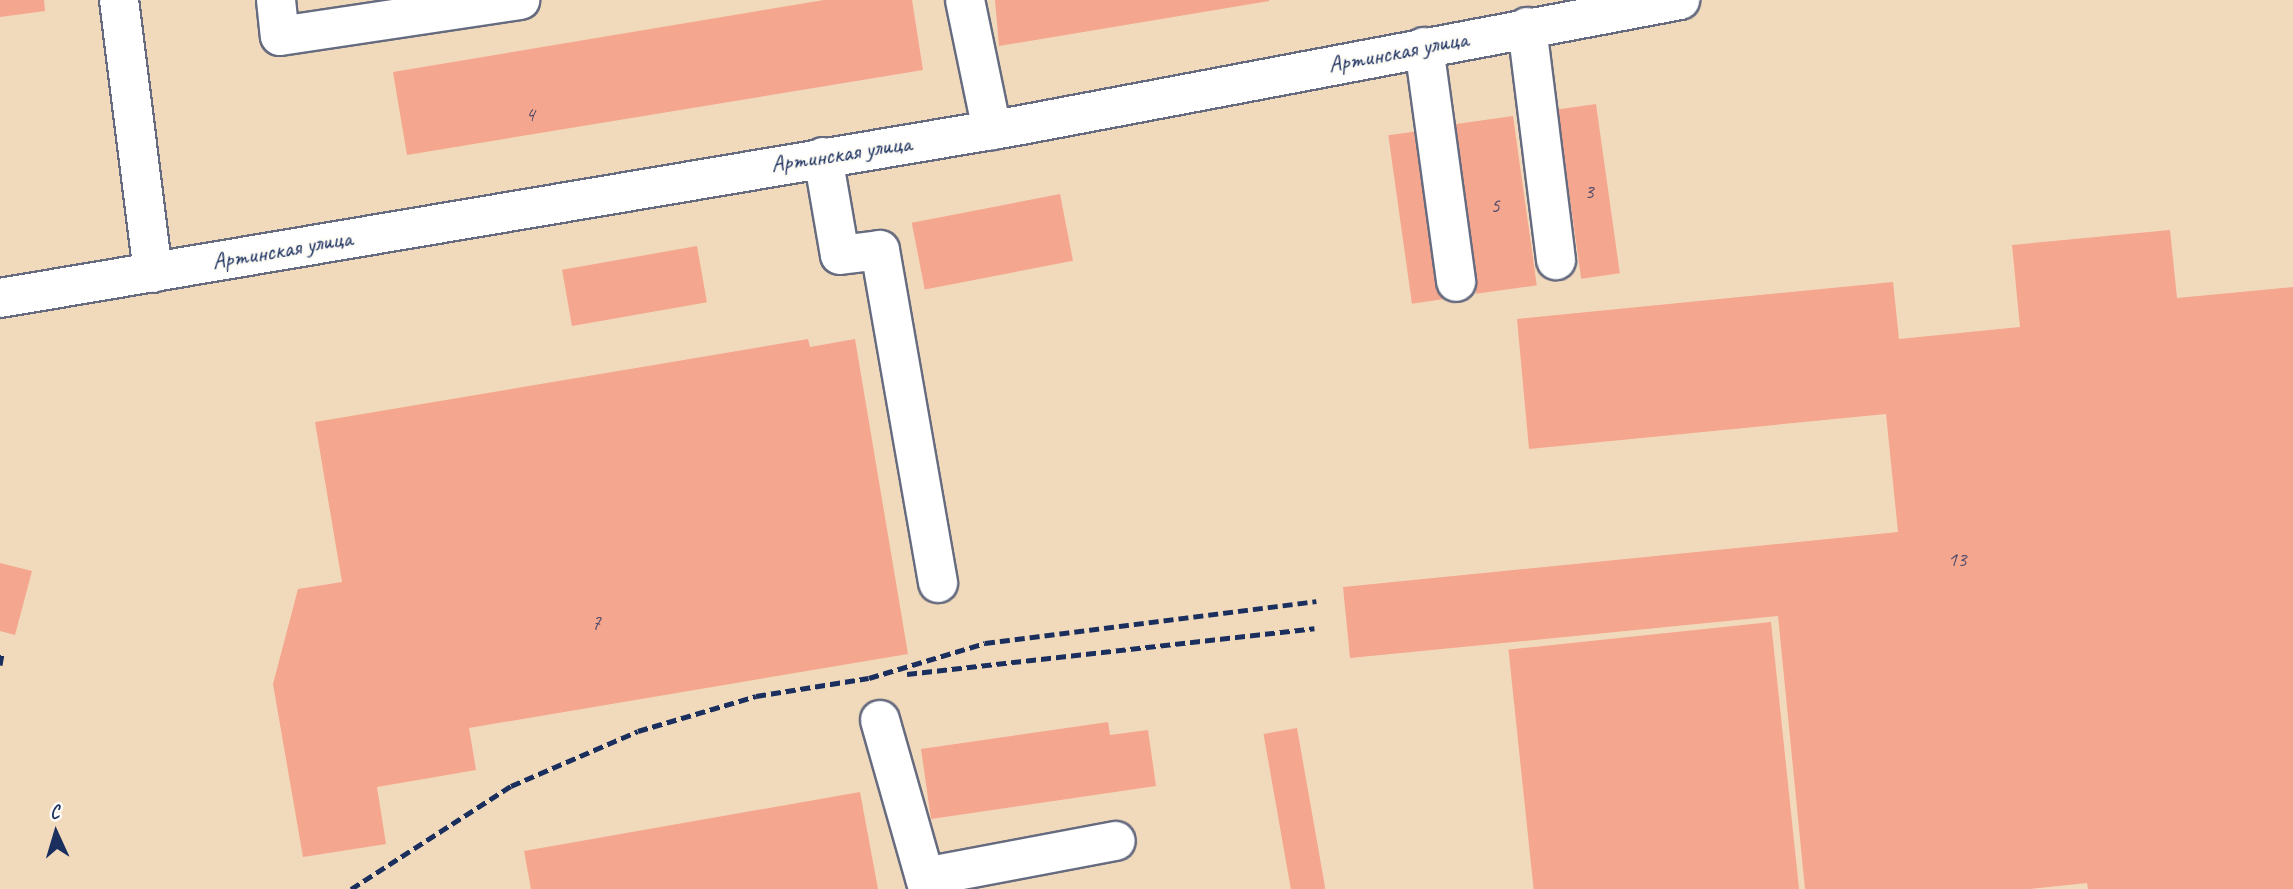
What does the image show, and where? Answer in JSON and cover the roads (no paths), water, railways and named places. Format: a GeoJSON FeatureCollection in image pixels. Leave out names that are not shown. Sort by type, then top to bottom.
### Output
{"type":"FeatureCollection","features":[{"type":"Feature","properties":{"kind":"street"},"geometry":{"type":"LineString","coordinates":[[119,0],[153,273]]}},
{"type":"Feature","properties":{"kind":"street"},"geometry":{"type":"LineString","coordinates":[[276,0],[280,36],[520,0]]}},
{"type":"Feature","properties":{"kind":"street"},"geometry":{"type":"LineString","coordinates":[[965,0],[992,130]]}},
{"type":"Feature","properties":{"kind":"street","name":"Артинская улица"},"geometry":{"type":"LineString","coordinates":[[0,298],[992,130],[1680,0]]}},
{"type":"Feature","properties":{"kind":"street"},"geometry":{"type":"LineString","coordinates":[[1527,27],[1556,261]]}},
{"type":"Feature","properties":{"kind":"street"},"geometry":{"type":"LineString","coordinates":[[1424,47],[1456,282]]}},
{"type":"Feature","properties":{"kind":"street"},"geometry":{"type":"LineString","coordinates":[[823,157],[840,255],[880,250],[938,583]]}},
{"type":"Feature","properties":{"kind":"street"},"geometry":{"type":"LineString","coordinates":[[880,720],[927,883],[1116,841]]}},
{"type":"Feature","properties":{"kind":"railway"},"geometry":{"type":"LineString","coordinates":[[351,889],[511,786],[638,731],[756,696],[869,678],[985,643],[1316,601]]}},
{"type":"Feature","properties":{"kind":"railway"},"geometry":{"type":"LineString","coordinates":[[907,674],[1314,628]]}},
{"type":"Feature","properties":{"kind":"railway"},"geometry":{"type":"LineString","coordinates":[[0,665],[2,654]]}}]}
